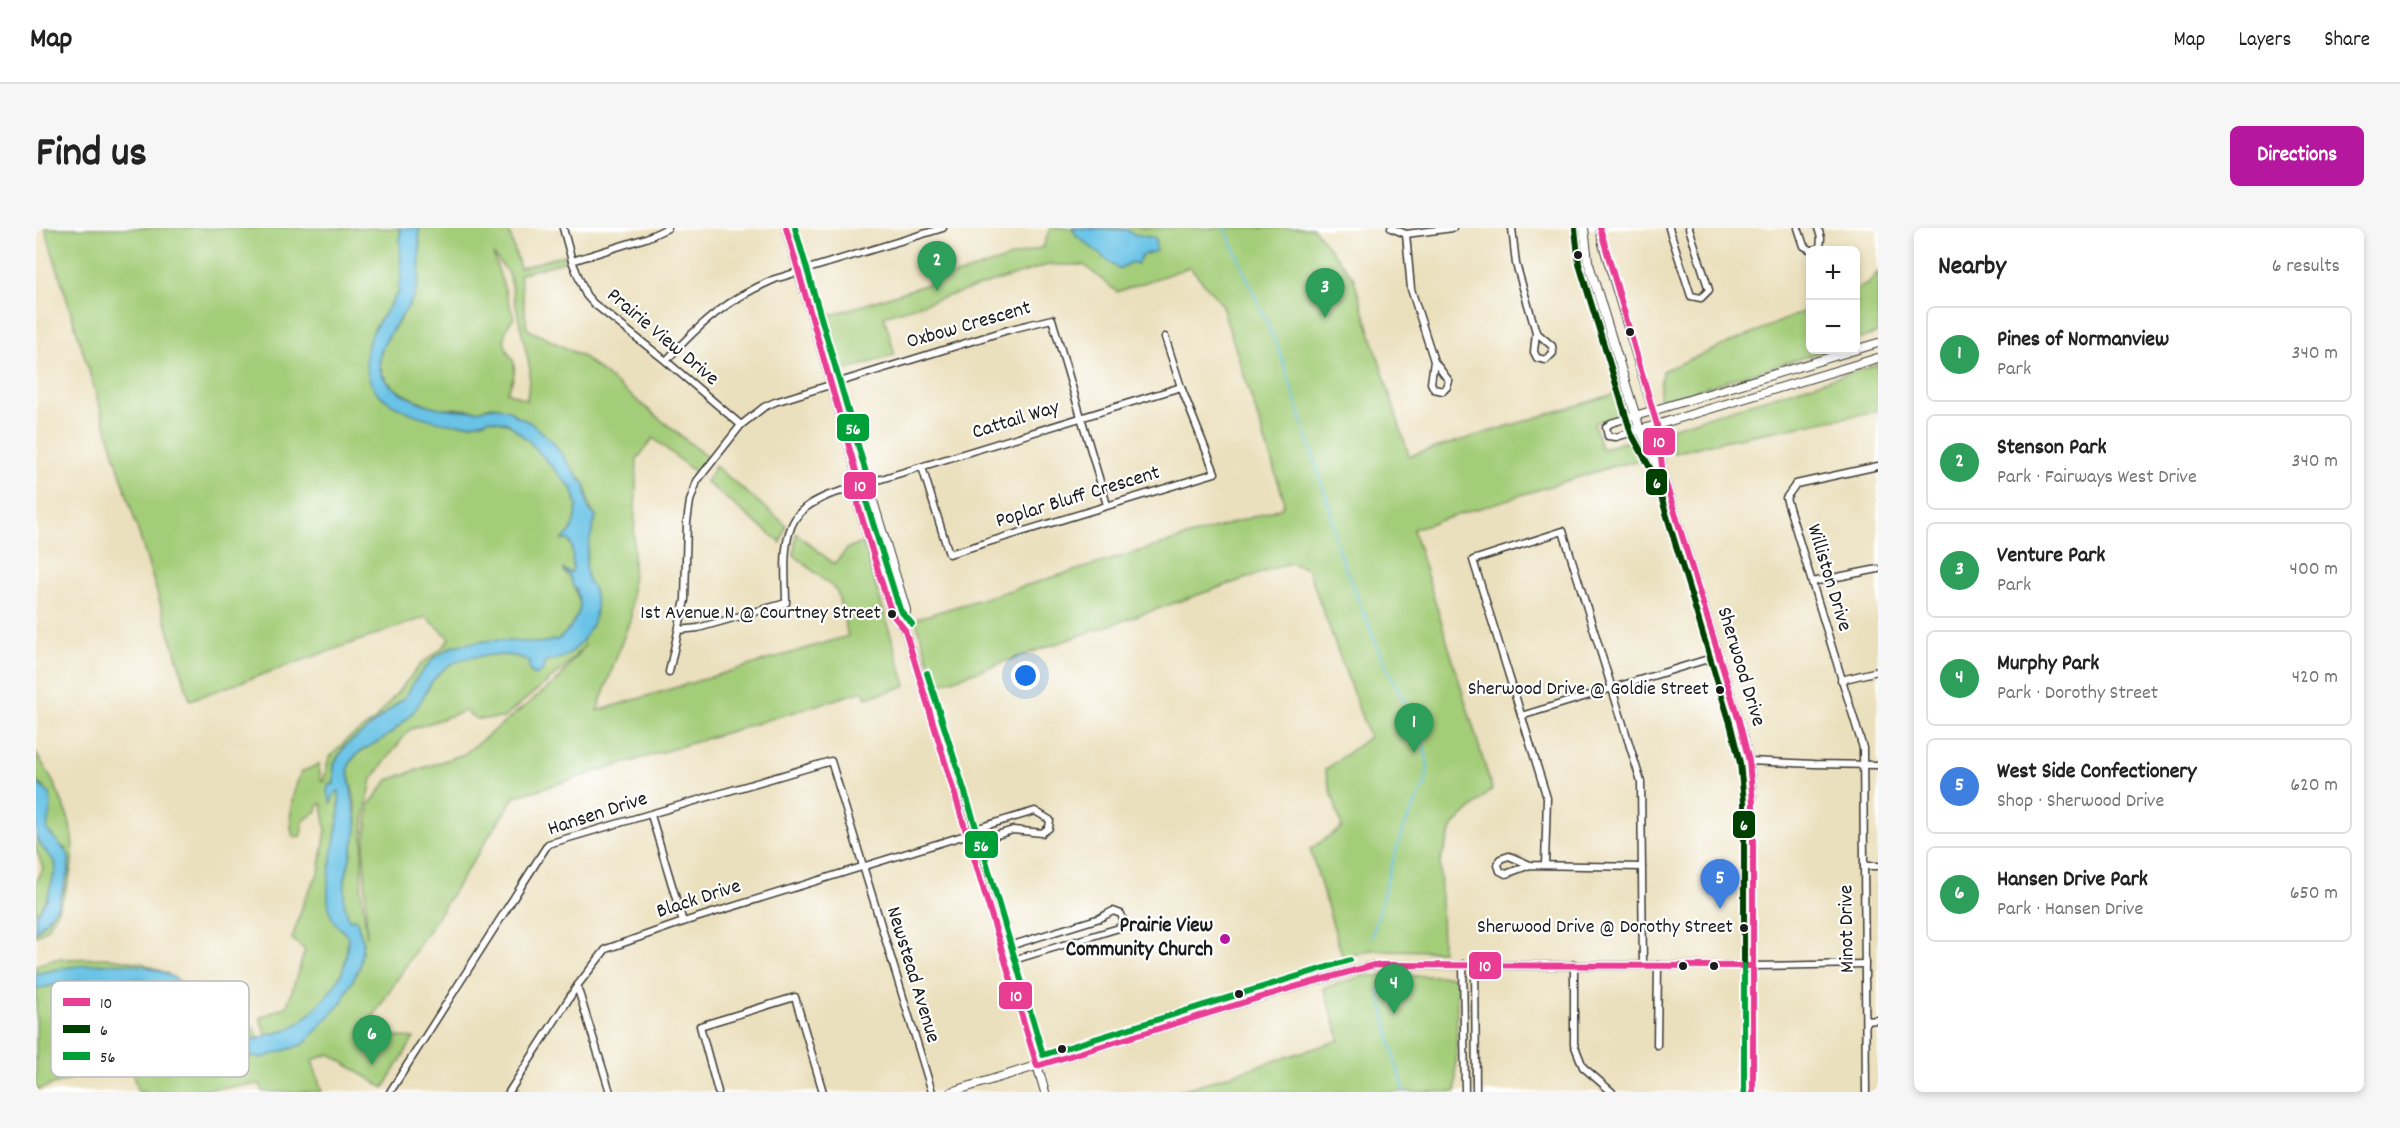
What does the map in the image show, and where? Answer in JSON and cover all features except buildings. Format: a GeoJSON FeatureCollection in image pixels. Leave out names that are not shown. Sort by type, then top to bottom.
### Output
{"type":"FeatureCollection","features":[{"type":"Feature","properties":{"kind":"street","name":"Prairie View Drive"},"geometry":{"type":"LineString","coordinates":[[562,228],[586,295],[593,303],[741,425]]}},
{"type":"Feature","properties":{"kind":"street"},"geometry":{"type":"LineString","coordinates":[[572,261],[646,238],[666,228]]}},
{"type":"Feature","properties":{"kind":"street"},"geometry":{"type":"LineString","coordinates":[[786,228],[860,485],[858,505],[892,614],[905,630]]}},
{"type":"Feature","properties":{"kind":"street"},"geometry":{"type":"LineString","coordinates":[[666,361],[711,315],[734,299],[775,279],[944,228]]}},
{"type":"Feature","properties":{"kind":"street"},"geometry":{"type":"LineString","coordinates":[[1391,228],[1406,234],[1453,228]]}},
{"type":"Feature","properties":{"kind":"street"},"geometry":{"type":"LineString","coordinates":[[1512,228],[1516,264],[1536,332],[1535,355],[1539,360],[1546,360],[1553,353],[1552,346],[1536,332]]}},
{"type":"Feature","properties":{"kind":"street","name":"Sherwood Drive"},"geometry":{"type":"LineString","coordinates":[[1584,228],[1588,261],[1635,416],[1663,474]]}},
{"type":"Feature","properties":{"kind":"street","name":"Sherwood Drive"},"geometry":{"type":"LineString","coordinates":[[1600,228],[1657,425],[1663,474],[1739,721],[1749,761],[1753,802],[1753,1092]]}},
{"type":"Feature","properties":{"kind":"street"},"geometry":{"type":"LineString","coordinates":[[1669,228],[1691,296],[1701,298],[1709,290],[1689,228]]}},
{"type":"Feature","properties":{"kind":"street"},"geometry":{"type":"LineString","coordinates":[[1798,228],[1806,247]]}},
{"type":"Feature","properties":{"kind":"street"},"geometry":{"type":"LineString","coordinates":[[1818,228],[1820,246]]}},
{"type":"Feature","properties":{"kind":"street"},"geometry":{"type":"LineString","coordinates":[[1406,234],[1411,289],[1434,361],[1449,381],[1443,391],[1432,386],[1434,361]]}},
{"type":"Feature","properties":{"kind":"street","name":"Oxbow Crescent"},"geometry":{"type":"LineString","coordinates":[[832,384],[1011,329],[1052,319],[1080,418]]}},
{"type":"Feature","properties":{"kind":"street"},"geometry":{"type":"LineString","coordinates":[[1165,337],[1181,387]]}},
{"type":"Feature","properties":{"kind":"street"},"geometry":{"type":"LineString","coordinates":[[1878,343],[1611,423],[1606,427],[1605,432],[1608,436],[1616,436],[1640,430],[1878,358]]}},
{"type":"Feature","properties":{"kind":"street"},"geometry":{"type":"LineString","coordinates":[[669,672],[685,600],[687,522],[690,501],[697,482],[741,425],[765,406],[832,384]]}},
{"type":"Feature","properties":{"kind":"street","name":"Cattail Way"},"geometry":{"type":"LineString","coordinates":[[679,630],[698,628],[786,603],[788,537],[795,518],[812,502],[860,485],[1181,387]]}},
{"type":"Feature","properties":{"kind":"street","name":"Poplar Bluff Crescent"},"geometry":{"type":"LineString","coordinates":[[922,467],[950,554],[1058,522],[1215,473],[1181,387]]}},
{"type":"Feature","properties":{"kind":"street"},"geometry":{"type":"LineString","coordinates":[[1080,418],[1107,505]]}},
{"type":"Feature","properties":{"kind":"street","name":"Williston Drive"},"geometry":{"type":"LineString","coordinates":[[1863,765],[1863,748],[1786,498],[1796,484],[1878,466]]}},
{"type":"Feature","properties":{"kind":"street"},"geometry":{"type":"LineString","coordinates":[[860,485],[873,501],[906,610],[905,630],[1045,1092]]}},
{"type":"Feature","properties":{"kind":"street"},"geometry":{"type":"LineString","coordinates":[[1545,865],[1547,798],[1473,560],[1563,531],[1641,782],[1643,965]]}},
{"type":"Feature","properties":{"kind":"street"},"geometry":{"type":"LineString","coordinates":[[1812,582],[1878,568]]}},
{"type":"Feature","properties":{"kind":"street"},"geometry":{"type":"LineString","coordinates":[[1521,716],[1718,656]]}},
{"type":"Feature","properties":{"kind":"street"},"geometry":{"type":"LineString","coordinates":[[1841,680],[1878,671]]}},
{"type":"Feature","properties":{"kind":"street","name":"Hansen Drive"},"geometry":{"type":"LineString","coordinates":[[390,1092],[548,844],[831,761],[862,867]]}},
{"type":"Feature","properties":{"kind":"street"},"geometry":{"type":"LineString","coordinates":[[1749,761],[1878,765]]}},
{"type":"Feature","properties":{"kind":"street","name":"Minot Drive"},"geometry":{"type":"LineString","coordinates":[[1863,765],[1866,1092]]}},
{"type":"Feature","properties":{"kind":"street"},"geometry":{"type":"LineString","coordinates":[[1035,811],[1050,820],[1049,828],[1042,833],[1013,830],[969,836],[1035,811]]}},
{"type":"Feature","properties":{"kind":"street"},"geometry":{"type":"LineString","coordinates":[[651,815],[683,922]]}},
{"type":"Feature","properties":{"kind":"street","name":"Black Drive"},"geometry":{"type":"LineString","coordinates":[[509,1092],[577,986],[606,949],[683,922],[969,836]]}},
{"type":"Feature","properties":{"kind":"street"},"geometry":{"type":"LineString","coordinates":[[1530,865],[1506,856],[1500,859],[1498,865],[1500,871],[1506,874],[1530,865],[1642,867]]}},
{"type":"Feature","properties":{"kind":"street"},"geometry":{"type":"LineString","coordinates":[[1864,866],[1878,866]]}},
{"type":"Feature","properties":{"kind":"street","name":"Newstead Avenue"},"geometry":{"type":"LineString","coordinates":[[862,867],[932,1092]]}},
{"type":"Feature","properties":{"kind":"street"},"geometry":{"type":"LineString","coordinates":[[1003,948],[1100,918],[1113,911],[1121,914],[1124,922],[1119,928],[1007,962]]}},
{"type":"Feature","properties":{"kind":"street"},"geometry":{"type":"LineString","coordinates":[[951,1092],[1353,969],[1389,964],[1753,966],[1865,964]]}},
{"type":"Feature","properties":{"kind":"street"},"geometry":{"type":"LineString","coordinates":[[1463,964],[1465,1092]]}},
{"type":"Feature","properties":{"kind":"street"},"geometry":{"type":"LineString","coordinates":[[1475,964],[1476,1092]]}},
{"type":"Feature","properties":{"kind":"street"},"geometry":{"type":"LineString","coordinates":[[1574,964],[1574,1044],[1583,1067],[1612,1092]]}},
{"type":"Feature","properties":{"kind":"street"},"geometry":{"type":"LineString","coordinates":[[1657,1045],[1658,965]]}},
{"type":"Feature","properties":{"kind":"street"},"geometry":{"type":"LineString","coordinates":[[577,986],[610,1092]]}},
{"type":"Feature","properties":{"kind":"street"},"geometry":{"type":"LineString","coordinates":[[718,1092],[700,1026],[795,997],[823,1092]]}},
{"type":"Feature","properties":{"kind":"street"},"geometry":{"type":"LineString","coordinates":[[1866,1021],[1878,1020]]}},
{"type":"Feature","properties":{"kind":"green space"},"geometry":{"type":"Polygon","coordinates":[[[45,228],[400,228],[402,271],[399,291],[374,329],[371,383],[378,393],[407,411],[437,408],[415,400],[395,388],[382,372],[380,361],[384,344],[401,318],[413,288],[420,256],[419,228],[508,228],[520,268],[564,255],[566,261],[520,274],[527,329],[582,356],[707,457],[696,473],[653,438],[637,459],[631,617],[597,711],[848,636],[837,591],[794,555],[796,533],[834,564],[848,548],[863,543],[906,686],[866,698],[863,691],[514,797],[362,1034],[414,1038],[384,1088],[330,1054],[312,1060],[322,1092],[263,1092],[260,1084],[174,1092],[138,1092],[133,1077],[249,1077],[249,1056],[262,1058],[341,1003],[360,966],[363,941],[356,919],[349,920],[343,900],[357,822],[348,769],[351,762],[360,752],[385,737],[406,720],[417,708],[431,683],[443,669],[465,658],[491,655],[511,656],[530,663],[533,675],[542,672],[545,661],[568,655],[593,620],[596,602],[585,575],[588,544],[596,517],[588,502],[584,483],[546,441],[523,421],[502,408],[488,407],[480,411],[453,408],[449,423],[489,419],[508,423],[530,442],[573,490],[577,505],[576,516],[571,531],[563,540],[569,540],[572,547],[573,570],[570,573],[564,570],[564,572],[570,577],[580,603],[579,612],[570,628],[559,639],[541,643],[453,646],[434,658],[407,695],[344,746],[334,764],[334,785],[332,785],[335,793],[339,791],[339,809],[329,886],[331,904],[337,921],[348,935],[345,963],[334,985],[307,1017],[293,1027],[266,1035],[260,1018],[287,1006],[305,950],[292,939],[305,898],[319,872],[326,830],[322,804],[318,805],[317,811],[303,821],[301,836],[293,837],[290,821],[291,804],[301,772],[319,764],[320,778],[323,782],[329,758],[347,739],[374,721],[420,665],[441,649],[450,638],[426,617],[190,700],[45,228]],[[493,254],[514,318],[508,325],[504,338],[514,368],[507,392],[527,400],[530,369],[509,274],[493,254]],[[586,644],[564,668],[503,718],[476,719],[465,711],[409,730],[372,779],[364,819],[361,888],[367,937],[364,851],[369,805],[388,780],[464,754],[558,680],[586,644]]]}},
{"type":"Feature","properties":{"kind":"green space"},"geometry":{"type":"Polygon","coordinates":[[[1050,228],[1313,228],[1353,277],[1409,456],[1621,392],[1622,412],[1594,423],[1601,449],[1621,443],[1632,443],[1636,445],[1644,459],[1611,467],[1413,529],[1492,789],[1453,826],[1440,861],[1442,951],[1370,950],[1343,958],[1310,849],[1342,828],[1325,770],[1369,737],[1308,569],[1290,563],[937,685],[915,619],[1282,508],[1284,500],[1221,303],[1190,267],[1117,292],[1084,265],[1048,265],[884,316],[895,355],[843,371],[826,317],[1043,247],[1050,228]]]}},
{"type":"Feature","properties":{"kind":"green space"},"geometry":{"type":"Polygon","coordinates":[[[1878,272],[1878,333],[1860,339],[1860,287],[1868,284],[1878,272]]]}},
{"type":"Feature","properties":{"kind":"green space"},"geometry":{"type":"Polygon","coordinates":[[[1806,311],[1806,354],[1814,354],[1665,400],[1659,397],[1662,371],[1806,311]]]}},
{"type":"Feature","properties":{"kind":"green space"},"geometry":{"type":"Polygon","coordinates":[[[1878,364],[1878,411],[1722,441],[1674,453],[1669,438],[1671,428],[1878,364]]]}},
{"type":"Feature","properties":{"kind":"green space"},"geometry":{"type":"Polygon","coordinates":[[[715,466],[786,525],[781,543],[706,482],[715,466]]]}},
{"type":"Feature","properties":{"kind":"green space"},"geometry":{"type":"Polygon","coordinates":[[[36,753],[65,808],[73,844],[68,883],[60,904],[51,923],[36,936],[36,932],[50,917],[64,889],[65,878],[69,870],[66,849],[59,845],[47,830],[48,813],[44,787],[36,782],[36,753]]]}},
{"type":"Feature","properties":{"kind":"green space"},"geometry":{"type":"Polygon","coordinates":[[[36,836],[53,859],[56,868],[50,890],[36,915],[36,883],[43,868],[36,849],[36,836]]]}},
{"type":"Feature","properties":{"kind":"green space"},"geometry":{"type":"Polygon","coordinates":[[[110,958],[142,963],[168,974],[118,965],[86,965],[36,974],[36,965],[55,959],[110,958]]]}},
{"type":"Feature","properties":{"kind":"green space"},"geometry":{"type":"Polygon","coordinates":[[[1363,976],[1452,976],[1457,984],[1456,1092],[1176,1092],[1340,1040],[1324,988],[1363,976]]]}},
{"type":"Feature","properties":{"kind":"green space"},"geometry":{"type":"Polygon","coordinates":[[[122,978],[154,981],[86,981],[122,978]]]}},
{"type":"Feature","properties":{"kind":"green space"},"geometry":{"type":"Polygon","coordinates":[[[51,986],[51,1077],[69,1077],[69,1080],[36,1090],[36,989],[51,986]]]}},
{"type":"Feature","properties":{"kind":"green space"},"geometry":{"type":"Polygon","coordinates":[[[254,1027],[258,1038],[254,1040],[249,1038],[249,1028],[254,1027]]]}},
{"type":"Feature","properties":{"kind":"water"},"geometry":{"type":"Polygon","coordinates":[[[400,228],[419,228],[419,281],[412,300],[382,349],[379,361],[381,373],[390,385],[400,392],[429,406],[473,411],[503,408],[531,423],[552,441],[585,484],[588,508],[596,517],[586,564],[586,574],[595,596],[595,617],[590,629],[573,651],[563,657],[545,661],[542,672],[533,675],[528,667],[530,662],[522,658],[495,655],[461,660],[447,667],[434,679],[406,720],[355,756],[348,769],[357,829],[345,878],[344,902],[349,920],[356,919],[363,941],[360,966],[341,1003],[304,1044],[262,1058],[249,1056],[249,1038],[254,1040],[293,1027],[318,1006],[342,972],[348,936],[332,918],[328,905],[329,873],[338,822],[339,791],[335,793],[331,803],[327,792],[329,783],[334,785],[334,764],[345,746],[407,695],[415,680],[434,658],[453,646],[495,640],[540,643],[559,639],[570,628],[579,612],[580,603],[576,588],[573,587],[570,577],[563,569],[570,573],[573,570],[572,547],[569,540],[562,540],[571,531],[576,516],[577,505],[573,490],[530,442],[508,423],[489,419],[478,423],[447,423],[414,414],[386,400],[374,388],[367,371],[367,348],[378,322],[399,291],[398,285],[401,282],[400,228]]]}},
{"type":"Feature","properties":{"kind":"water"},"geometry":{"type":"Polygon","coordinates":[[[1073,228],[1127,230],[1133,234],[1155,238],[1156,251],[1142,255],[1137,264],[1132,262],[1118,269],[1075,234],[1073,228]]]}},
{"type":"Feature","properties":{"kind":"water"},"geometry":{"type":"Polygon","coordinates":[[[36,782],[50,794],[51,806],[47,830],[69,855],[69,870],[57,907],[36,932],[36,915],[47,899],[56,868],[55,862],[41,846],[36,836],[36,782]]]}},
{"type":"Feature","properties":{"kind":"water"},"geometry":{"type":"Polygon","coordinates":[[[128,964],[164,973],[179,981],[108,979],[51,981],[51,986],[36,989],[36,974],[70,967],[128,964]]]}},
{"type":"Feature","properties":{"kind":"waterway"},"geometry":{"type":"LineString","coordinates":[[1225,228],[1281,355],[1329,506],[1339,553],[1383,660],[1424,745],[1428,766],[1426,782],[1404,827],[1372,937]]}},
{"type":"Feature","properties":{"kind":"waterway"},"geometry":{"type":"LineString","coordinates":[[1379,990],[1396,1064],[1405,1092]]}},
{"type":"Feature","properties":{"kind":"transit line","name":"10"},"geometry":{"type":"LineString","coordinates":[[786,228],[860,485],[858,505],[892,614],[905,630],[1037,1066],[1374,965],[1753,966]]}},
{"type":"Feature","properties":{"kind":"transit line","name":"56"},"geometry":{"type":"LineString","coordinates":[[795,228],[869,483],[867,504],[900,610],[912,624]]}},
{"type":"Feature","properties":{"kind":"transit line","name":"10"},"geometry":{"type":"LineString","coordinates":[[1600,228],[1657,425],[1663,474],[1739,721],[1749,761],[1753,802],[1753,1092]]}},
{"type":"Feature","properties":{"kind":"transit line","name":"6"},"geometry":{"type":"LineString","coordinates":[[1575,229],[1579,264],[1631,433],[1655,477],[1730,723],[1740,763],[1744,802],[1744,1092]]}},
{"type":"Feature","properties":{"kind":"transit line","name":"56"},"geometry":{"type":"LineString","coordinates":[[927,673],[980,840],[1043,1055],[1350,960]]}},
{"type":"Feature","properties":{"kind":"transit line","name":"56"},"geometry":{"type":"LineString","coordinates":[[1744,966],[1744,1092]]}},
{"type":"Feature","properties":{"kind":"place","name":"Stenson Park"},"geometry":{"type":"Point","coordinates":[937,291]}},
{"type":"Feature","properties":{"kind":"place","name":"Venture Park"},"geometry":{"type":"Point","coordinates":[1325,318]}},
{"type":"Feature","properties":{"kind":"place","name":"1st Avenue N @ Courtney Street"},"geometry":{"type":"Point","coordinates":[892,614]}},
{"type":"Feature","properties":{"kind":"place","name":"Sherwood Drive @ Goldie Street"},"geometry":{"type":"Point","coordinates":[1720,690]}},
{"type":"Feature","properties":{"kind":"place","name":"Pines of Normanview"},"geometry":{"type":"Point","coordinates":[1414,753]}},
{"type":"Feature","properties":{"kind":"place","name":"West Side Confectionery"},"geometry":{"type":"Point","coordinates":[1720,909]}},
{"type":"Feature","properties":{"kind":"place","name":"Sherwood Drive @ Dorothy Street"},"geometry":{"type":"Point","coordinates":[1744,928]}},
{"type":"Feature","properties":{"kind":"place","name":"Prairie View Community Church"},"geometry":{"type":"Point","coordinates":[1225,939]}},
{"type":"Feature","properties":{"kind":"place","name":"Murphy Park"},"geometry":{"type":"Point","coordinates":[1394,1014]}},
{"type":"Feature","properties":{"kind":"place","name":"Hansen Drive Park"},"geometry":{"type":"Point","coordinates":[372,1065]}}]}
